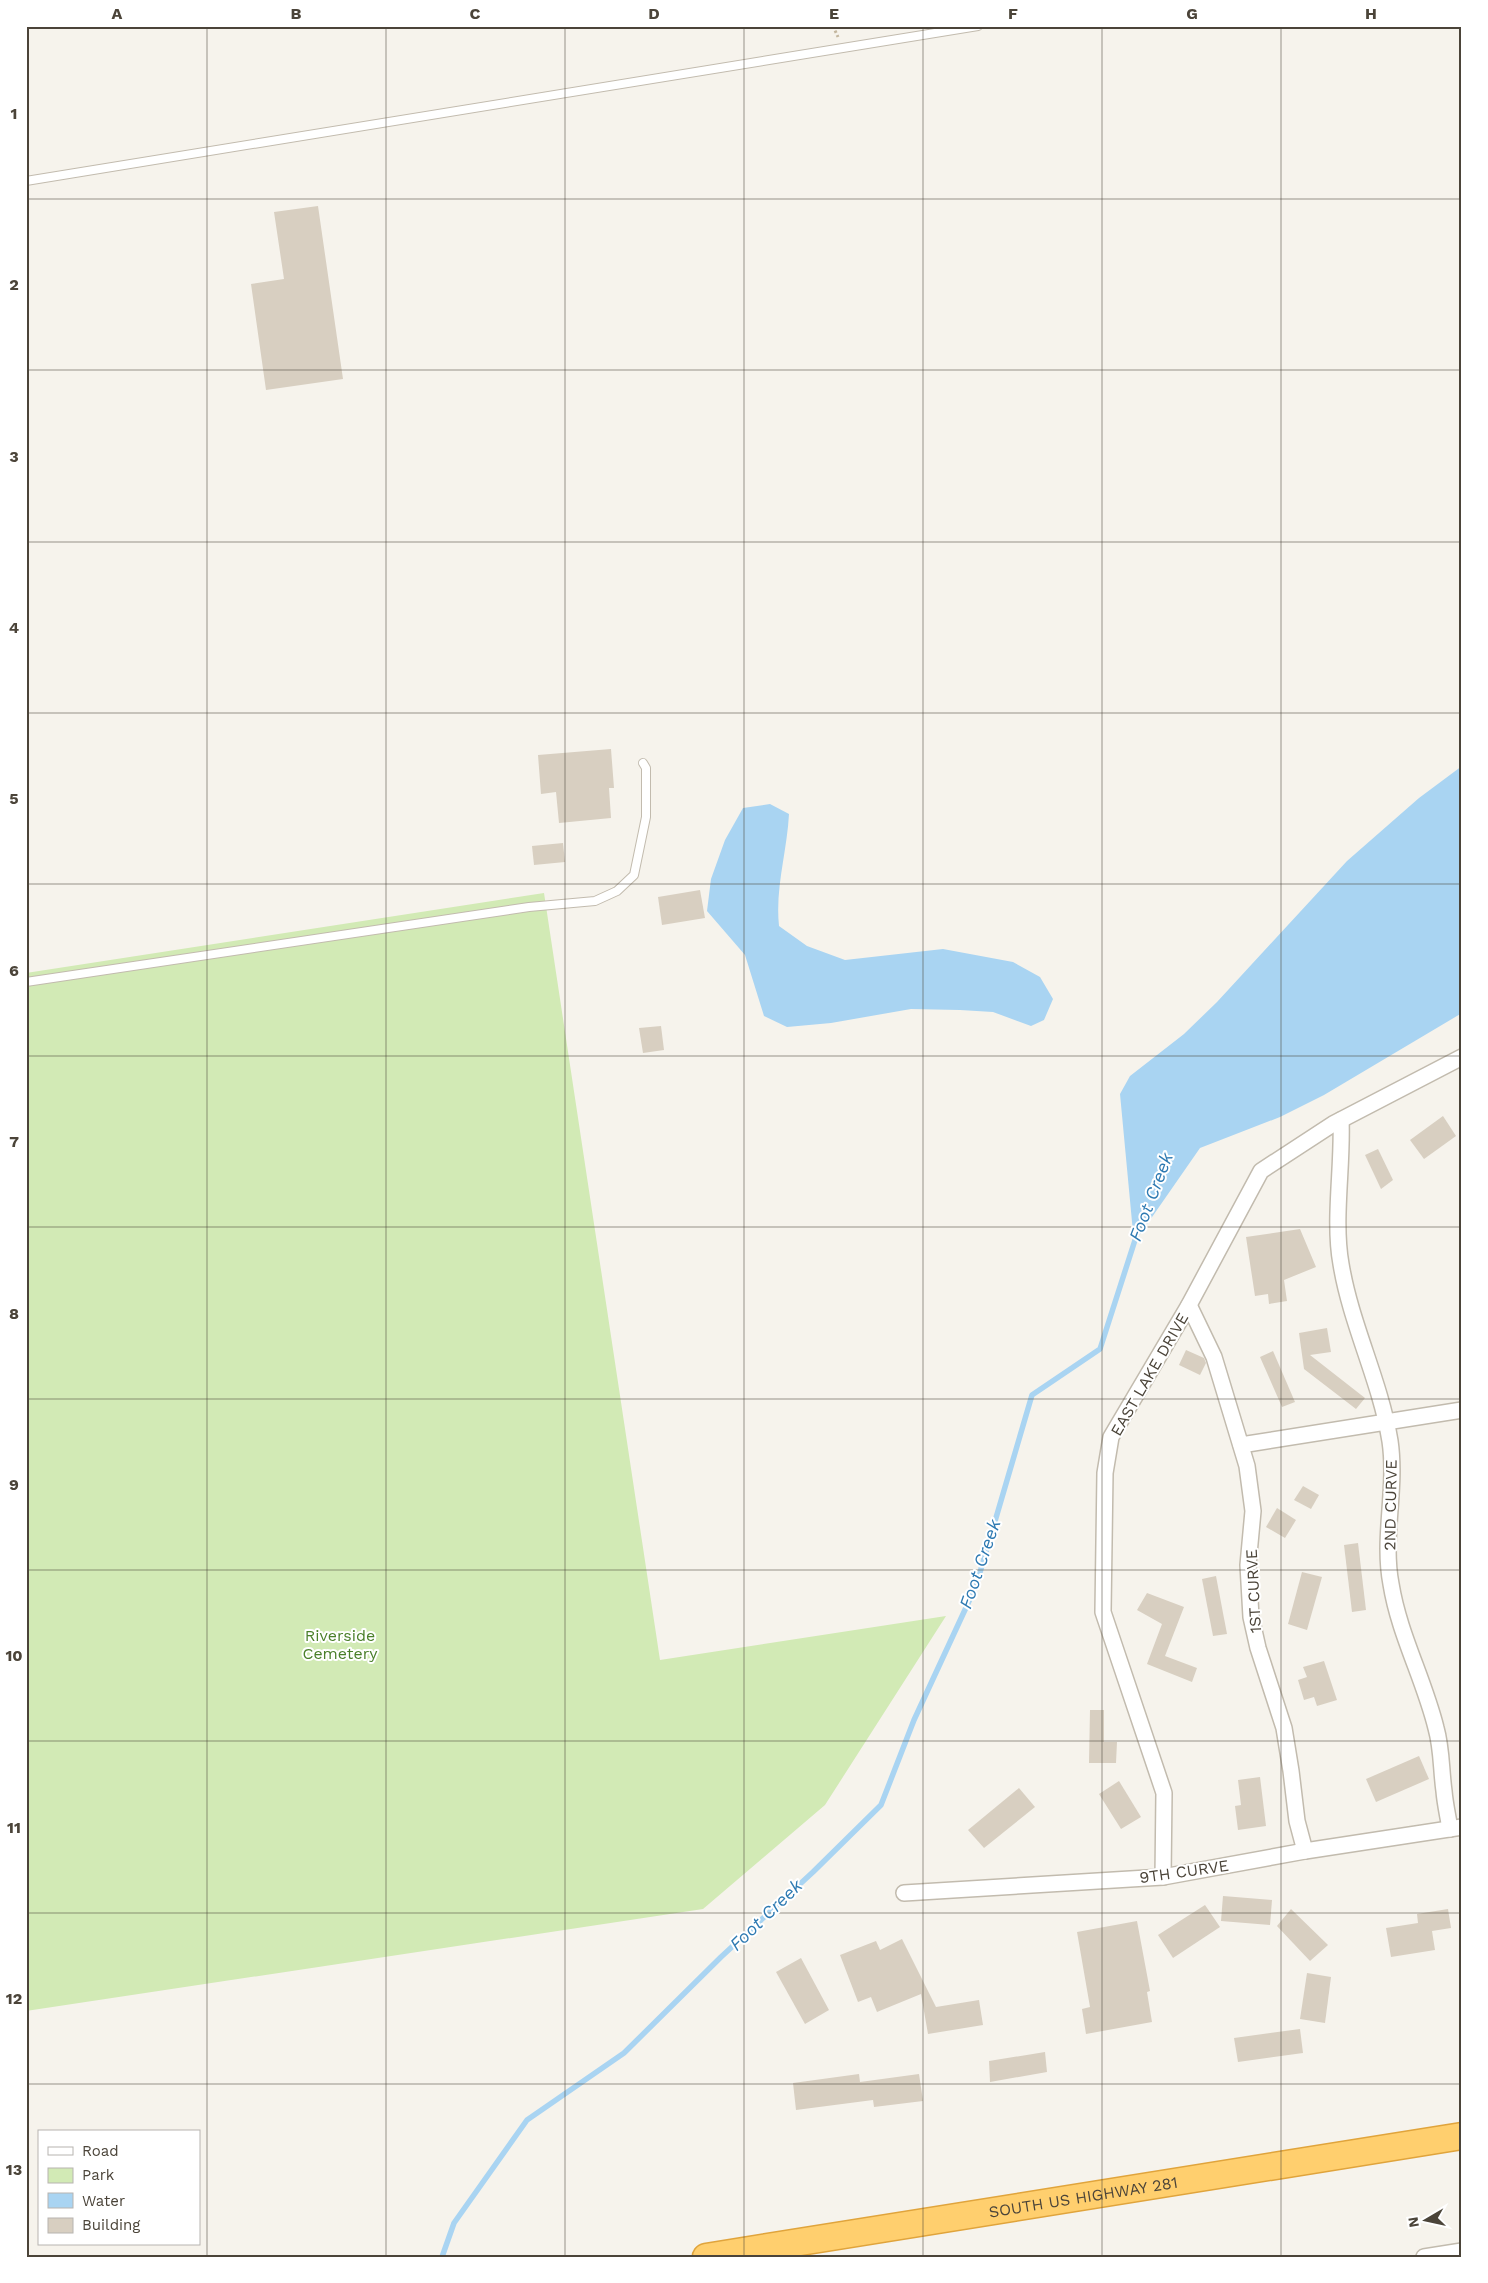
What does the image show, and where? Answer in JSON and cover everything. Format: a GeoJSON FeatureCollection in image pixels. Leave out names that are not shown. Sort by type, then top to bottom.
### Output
{"type":"FeatureCollection","features":[{"type":"Feature","properties":{"kind":"highway","name":"SOUTH US HIGHWAY 281"},"geometry":{"type":"LineString","coordinates":[[706,2257],[1462,2136]]}},
{"type":"Feature","properties":{"kind":"street","name":"EAST LAKE DRIVE"},"geometry":{"type":"LineString","coordinates":[[1163,1877],[1164,1794],[1104,1612],[1105,1473],[1111,1437],[1189,1305],[1261,1171],[1341,1120],[1462,1057]]}},
{"type":"Feature","properties":{"kind":"street","name":"2ND CURVE"},"geometry":{"type":"LineString","coordinates":[[1341,1120],[1340,1261],[1347,1299],[1380,1395],[1386,1422],[1393,1468],[1388,1544],[1390,1582],[1396,1612],[1417,1667],[1436,1727],[1442,1752],[1443,1790],[1456,1828]]}},
{"type":"Feature","properties":{"kind":"street","name":"1ST CURVE"},"geometry":{"type":"LineString","coordinates":[[1189,1305],[1214,1357],[1248,1466],[1253,1511],[1248,1565],[1251,1617],[1258,1648],[1284,1728],[1297,1821],[1305,1851]]}},
{"type":"Feature","properties":{"kind":"street"},"geometry":{"type":"LineString","coordinates":[[1241,1445],[1462,1410]]}},
{"type":"Feature","properties":{"kind":"street","name":"9TH CURVE"},"geometry":{"type":"LineString","coordinates":[[904,1893],[1163,1877],[1305,1851],[1456,1828]]}},
{"type":"Feature","properties":{"kind":"street"},"geometry":{"type":"LineString","coordinates":[[1424,2257],[1462,2251]]}},
{"type":"Feature","properties":{"kind":"lane"},"geometry":{"type":"LineString","coordinates":[[26,181],[978,26]]}},
{"type":"Feature","properties":{"kind":"lane"},"geometry":{"type":"LineString","coordinates":[[26,982],[529,907],[595,901],[617,891],[634,876],[646,817],[646,768],[643,763]]}},
{"type":"Feature","properties":{"kind":"green space","name":"Riverside Cemetery"},"geometry":{"type":"Polygon","coordinates":[[[544,893],[660,1660],[946,1616],[825,1805],[703,1909],[26,2011],[26,973],[544,893]]]}},
{"type":"Feature","properties":{"kind":"water"},"geometry":{"type":"Polygon","coordinates":[[[1462,766],[1462,1013],[1324,1095],[1280,1117],[1200,1148],[1134,1243],[1120,1094],[1130,1076],[1184,1034],[1217,1002],[1347,861],[1419,798],[1462,766]]]}},
{"type":"Feature","properties":{"kind":"water"},"geometry":{"type":"Polygon","coordinates":[[[770,804],[789,814],[780,884],[779,926],[807,946],[845,960],[943,949],[1013,962],[1040,977],[1053,999],[1044,1020],[1031,1026],[993,1012],[911,1009],[831,1023],[787,1027],[764,1016],[745,955],[707,911],[711,879],[725,840],[743,808],[770,804]]]}},
{"type":"Feature","properties":{"kind":"building"},"geometry":{"type":"Polygon","coordinates":[[[318,206],[343,379],[266,390],[251,284],[284,279],[274,212],[318,206]]]}},
{"type":"Feature","properties":{"kind":"building"},"geometry":{"type":"Polygon","coordinates":[[[611,749],[614,788],[609,788],[611,818],[559,823],[556,792],[541,794],[538,755],[611,749]]]}},
{"type":"Feature","properties":{"kind":"building"},"geometry":{"type":"Polygon","coordinates":[[[563,843],[565,862],[534,865],[532,846],[563,843]]]}},
{"type":"Feature","properties":{"kind":"building"},"geometry":{"type":"Polygon","coordinates":[[[700,890],[705,918],[662,925],[658,897],[700,890]]]}},
{"type":"Feature","properties":{"kind":"building"},"geometry":{"type":"Polygon","coordinates":[[[661,1026],[664,1050],[643,1053],[639,1028],[661,1026]]]}},
{"type":"Feature","properties":{"kind":"building"},"geometry":{"type":"Polygon","coordinates":[[[1443,1116],[1456,1136],[1424,1159],[1410,1140],[1443,1116]]]}},
{"type":"Feature","properties":{"kind":"building"},"geometry":{"type":"Polygon","coordinates":[[[1378,1149],[1393,1180],[1381,1189],[1365,1155],[1378,1149]]]}},
{"type":"Feature","properties":{"kind":"building"},"geometry":{"type":"Polygon","coordinates":[[[1300,1229],[1316,1267],[1284,1280],[1287,1301],[1269,1304],[1268,1294],[1255,1296],[1246,1237],[1300,1229]]]}},
{"type":"Feature","properties":{"kind":"building"},"geometry":{"type":"Polygon","coordinates":[[[1327,1328],[1331,1352],[1310,1355],[1365,1398],[1356,1409],[1304,1369],[1299,1333],[1327,1328]]]}},
{"type":"Feature","properties":{"kind":"building"},"geometry":{"type":"Polygon","coordinates":[[[1186,1350],[1204,1358],[1206,1363],[1200,1375],[1179,1365],[1186,1350]]]}},
{"type":"Feature","properties":{"kind":"building"},"geometry":{"type":"Polygon","coordinates":[[[1273,1351],[1295,1402],[1282,1407],[1260,1357],[1273,1351]]]}},
{"type":"Feature","properties":{"kind":"building"},"geometry":{"type":"Polygon","coordinates":[[[1303,1486],[1319,1495],[1311,1509],[1294,1500],[1303,1486]]]}},
{"type":"Feature","properties":{"kind":"building"},"geometry":{"type":"Polygon","coordinates":[[[1277,1508],[1296,1520],[1285,1538],[1266,1527],[1277,1508]]]}},
{"type":"Feature","properties":{"kind":"building"},"geometry":{"type":"Polygon","coordinates":[[[1358,1543],[1366,1610],[1352,1612],[1344,1545],[1358,1543]]]}},
{"type":"Feature","properties":{"kind":"building"},"geometry":{"type":"Polygon","coordinates":[[[1302,1572],[1322,1577],[1307,1630],[1288,1624],[1302,1572]]]}},
{"type":"Feature","properties":{"kind":"building"},"geometry":{"type":"Polygon","coordinates":[[[1216,1576],[1227,1634],[1213,1636],[1202,1579],[1216,1576]]]}},
{"type":"Feature","properties":{"kind":"building"},"geometry":{"type":"Polygon","coordinates":[[[1147,1593],[1184,1607],[1165,1656],[1197,1668],[1192,1682],[1147,1664],[1162,1624],[1137,1610],[1147,1593]]]}},
{"type":"Feature","properties":{"kind":"building"},"geometry":{"type":"Polygon","coordinates":[[[1324,1661],[1337,1700],[1317,1706],[1314,1697],[1304,1700],[1298,1680],[1307,1677],[1303,1667],[1324,1661]]]}},
{"type":"Feature","properties":{"kind":"building"},"geometry":{"type":"Polygon","coordinates":[[[1090,1710],[1104,1710],[1104,1742],[1117,1742],[1116,1763],[1089,1763],[1090,1710]]]}},
{"type":"Feature","properties":{"kind":"building"},"geometry":{"type":"Polygon","coordinates":[[[1419,1756],[1429,1779],[1376,1802],[1366,1779],[1419,1756]]]}},
{"type":"Feature","properties":{"kind":"building"},"geometry":{"type":"Polygon","coordinates":[[[1260,1777],[1266,1826],[1238,1830],[1235,1806],[1241,1805],[1238,1780],[1260,1777]]]}},
{"type":"Feature","properties":{"kind":"building"},"geometry":{"type":"Polygon","coordinates":[[[1119,1781],[1141,1817],[1121,1829],[1099,1794],[1119,1781]]]}},
{"type":"Feature","properties":{"kind":"building"},"geometry":{"type":"Polygon","coordinates":[[[1019,1788],[1035,1807],[984,1848],[968,1830],[1019,1788]]]}},
{"type":"Feature","properties":{"kind":"building"},"geometry":{"type":"Polygon","coordinates":[[[1223,1896],[1272,1900],[1270,1925],[1221,1921],[1223,1896]]]}},
{"type":"Feature","properties":{"kind":"building"},"geometry":{"type":"Polygon","coordinates":[[[1205,1905],[1220,1927],[1173,1958],[1158,1935],[1205,1905]]]}},
{"type":"Feature","properties":{"kind":"building"},"geometry":{"type":"Polygon","coordinates":[[[1291,1909],[1328,1945],[1310,1961],[1277,1926],[1291,1909]]]}},
{"type":"Feature","properties":{"kind":"building"},"geometry":{"type":"Polygon","coordinates":[[[1448,1909],[1451,1928],[1432,1931],[1435,1950],[1391,1957],[1386,1928],[1418,1923],[1417,1914],[1448,1909]]]}},
{"type":"Feature","properties":{"kind":"building"},"geometry":{"type":"Polygon","coordinates":[[[1137,1921],[1150,1991],[1147,1992],[1152,2022],[1086,2034],[1082,2009],[1090,2007],[1077,1932],[1137,1921]]]}},
{"type":"Feature","properties":{"kind":"building"},"geometry":{"type":"Polygon","coordinates":[[[902,1939],[936,2007],[979,2000],[983,2025],[928,2034],[921,1994],[877,2012],[871,1997],[858,2002],[840,1955],[876,1941],[880,1950],[902,1939]]]}},
{"type":"Feature","properties":{"kind":"building"},"geometry":{"type":"Polygon","coordinates":[[[801,1958],[829,2010],[805,2024],[776,1972],[801,1958]]]}},
{"type":"Feature","properties":{"kind":"building"},"geometry":{"type":"Polygon","coordinates":[[[1307,1973],[1331,1977],[1325,2023],[1300,2019],[1307,1973]]]}},
{"type":"Feature","properties":{"kind":"building"},"geometry":{"type":"Polygon","coordinates":[[[1300,2029],[1303,2053],[1238,2062],[1234,2038],[1300,2029]]]}},
{"type":"Feature","properties":{"kind":"building"},"geometry":{"type":"Polygon","coordinates":[[[1045,2052],[1047,2072],[990,2082],[989,2061],[1045,2052]]]}},
{"type":"Feature","properties":{"kind":"building"},"geometry":{"type":"Polygon","coordinates":[[[859,2074],[860,2082],[919,2074],[923,2101],[874,2107],[873,2100],[796,2110],[793,2083],[859,2074]]]}},
{"type":"Feature","properties":{"kind":"waterway","name":"Foot Creek"},"geometry":{"type":"LineString","coordinates":[[442,2257],[454,2223],[527,2120],[624,2053],[721,1957],[813,1872],[881,1805],[914,1720],[976,1586],[1032,1395],[1100,1349],[1136,1237]]}}]}
